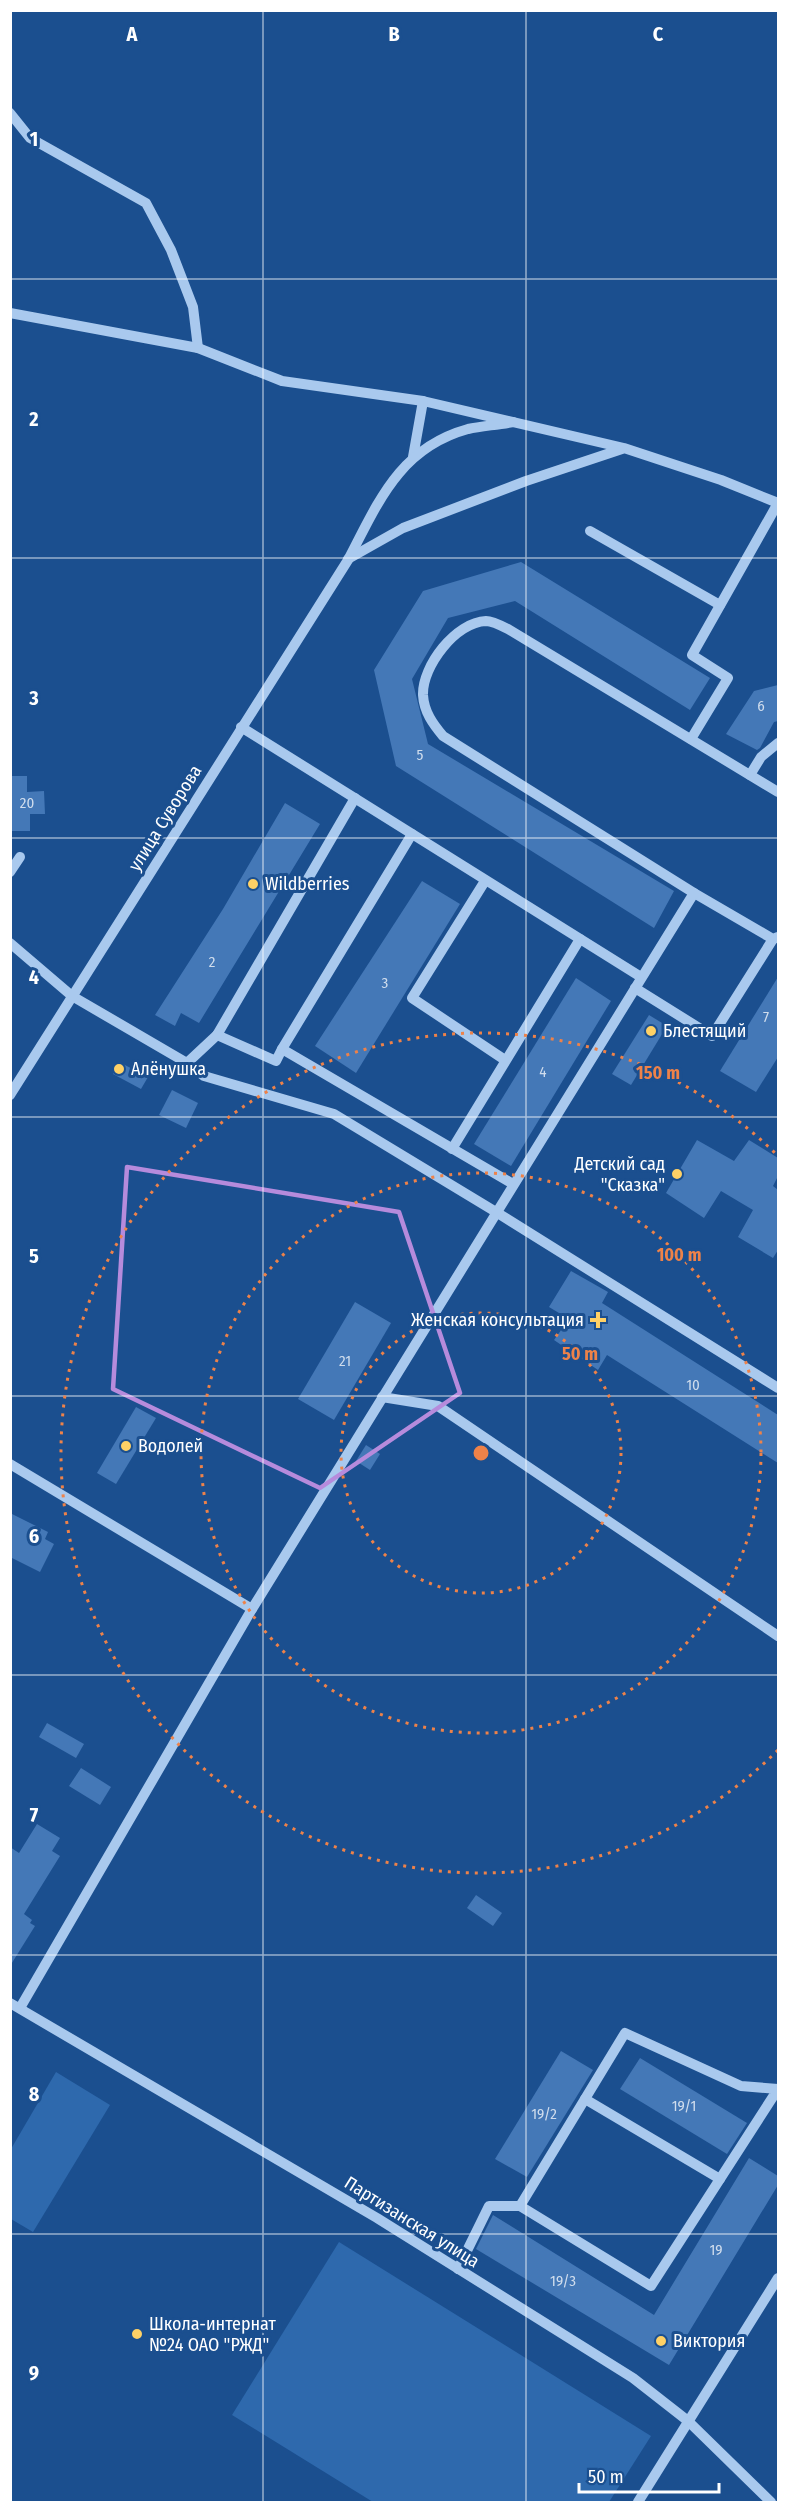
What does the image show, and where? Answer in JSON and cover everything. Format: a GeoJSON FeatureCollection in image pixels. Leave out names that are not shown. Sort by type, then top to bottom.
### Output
{"type":"FeatureCollection","features":[{"type":"Feature","properties":{"kind":"street"},"geometry":{"type":"LineString","coordinates":[[10,112],[30,138],[146,203],[171,250],[193,307],[198,348]]}},
{"type":"Feature","properties":{"kind":"street"},"geometry":{"type":"LineString","coordinates":[[10,313],[198,348],[282,381],[423,401],[624,448],[721,480],[778,503],[692,655],[728,678],[691,739]]}},
{"type":"Feature","properties":{"kind":"street"},"geometry":{"type":"LineString","coordinates":[[412,456],[423,401]]}},
{"type":"Feature","properties":{"kind":"street"},"geometry":{"type":"LineString","coordinates":[[412,456],[468,429],[513,422]]}},
{"type":"Feature","properties":{"kind":"street"},"geometry":{"type":"LineString","coordinates":[[348,560],[403,528],[526,481],[624,448]]}},
{"type":"Feature","properties":{"kind":"street","name":"улица Суворова"},"geometry":{"type":"LineString","coordinates":[[10,1095],[348,560],[383,493],[412,456]]}},
{"type":"Feature","properties":{"kind":"street"},"geometry":{"type":"LineString","coordinates":[[590,531],[720,605]]}},
{"type":"Feature","properties":{"kind":"street"},"geometry":{"type":"LineString","coordinates":[[635,988],[712,1036],[776,938],[694,893],[443,736],[429,719],[423,694],[427,675],[446,642],[463,629],[486,621],[508,628],[778,792]]}},
{"type":"Feature","properties":{"kind":"street"},"geometry":{"type":"LineString","coordinates":[[242,727],[641,977]]}},
{"type":"Feature","properties":{"kind":"street"},"geometry":{"type":"LineString","coordinates":[[750,775],[761,757],[778,743]]}},
{"type":"Feature","properties":{"kind":"street"},"geometry":{"type":"LineString","coordinates":[[187,1063],[217,1035],[355,798]]}},
{"type":"Feature","properties":{"kind":"street"},"geometry":{"type":"LineString","coordinates":[[217,1035],[276,1061],[412,834]]}},
{"type":"Feature","properties":{"kind":"street"},"geometry":{"type":"LineString","coordinates":[[10,872],[20,857]]}},
{"type":"Feature","properties":{"kind":"street"},"geometry":{"type":"LineString","coordinates":[[485,881],[412,998],[505,1060]]}},
{"type":"Feature","properties":{"kind":"street"},"geometry":{"type":"LineString","coordinates":[[15,2006],[252,1608],[694,893]]}},
{"type":"Feature","properties":{"kind":"street"},"geometry":{"type":"LineString","coordinates":[[452,1149],[580,939]]}},
{"type":"Feature","properties":{"kind":"street"},"geometry":{"type":"LineString","coordinates":[[10,943],[72,996],[187,1063],[204,1076],[334,1114],[778,1388]]}},
{"type":"Feature","properties":{"kind":"street"},"geometry":{"type":"LineString","coordinates":[[282,1049],[513,1184]]}},
{"type":"Feature","properties":{"kind":"street"},"geometry":{"type":"LineString","coordinates":[[382,1397],[438,1406],[778,1636]]}},
{"type":"Feature","properties":{"kind":"street"},"geometry":{"type":"LineString","coordinates":[[10,1464],[252,1608]]}},
{"type":"Feature","properties":{"kind":"street","name":"Партизанская улица"},"geometry":{"type":"LineString","coordinates":[[15,2006],[377,2218],[633,2379],[688,2421],[771,2502]]}},
{"type":"Feature","properties":{"kind":"street"},"geometry":{"type":"LineString","coordinates":[[458,2270],[489,2206],[520,2206],[651,2286],[778,2089],[741,2086],[625,2033],[520,2206]]}},
{"type":"Feature","properties":{"kind":"street"},"geometry":{"type":"LineString","coordinates":[[585,2099],[720,2179]]}},
{"type":"Feature","properties":{"kind":"street"},"geometry":{"type":"LineString","coordinates":[[638,2502],[778,2278]]}},
{"type":"Feature","properties":{"kind":"highlighted area"},"geometry":{"type":"Polygon","coordinates":[[[127,1167],[399,1212],[460,1393],[320,1488],[113,1389],[127,1167]]]}},
{"type":"Feature","properties":{"kind":"shaded area"},"geometry":{"type":"Polygon","coordinates":[[[56,2072],[110,2105],[33,2232],[11,2219],[11,2149],[56,2072]]]}},
{"type":"Feature","properties":{"kind":"shaded area"},"geometry":{"type":"Polygon","coordinates":[[[339,2242],[651,2436],[609,2502],[373,2502],[232,2415],[339,2242]]]}},
{"type":"Feature","properties":{"kind":"building"},"geometry":{"type":"Polygon","coordinates":[[[521,562],[710,678],[690,710],[515,601],[448,618],[412,679],[428,744],[674,891],[654,928],[396,766],[374,670],[423,591],[521,562]]]}},
{"type":"Feature","properties":{"kind":"building"},"geometry":{"type":"Polygon","coordinates":[[[778,685],[778,721],[774,722],[760,748],[757,750],[726,734],[754,691],[778,685]]]}},
{"type":"Feature","properties":{"kind":"building"},"geometry":{"type":"Polygon","coordinates":[[[10,776],[27,776],[27,792],[44,791],[45,814],[30,814],[30,831],[10,831],[10,776]]]}},
{"type":"Feature","properties":{"kind":"building"},"geometry":{"type":"Polygon","coordinates":[[[285,803],[320,824],[199,1023],[181,1013],[175,1026],[155,1015],[223,909],[285,803]]]}},
{"type":"Feature","properties":{"kind":"building"},"geometry":{"type":"Polygon","coordinates":[[[422,881],[460,904],[356,1073],[315,1046],[422,881]]]}},
{"type":"Feature","properties":{"kind":"building"},"geometry":{"type":"Polygon","coordinates":[[[778,977],[778,1057],[756,1092],[720,1071],[778,977]]]}},
{"type":"Feature","properties":{"kind":"building"},"geometry":{"type":"Polygon","coordinates":[[[576,978],[611,1001],[511,1166],[474,1144],[576,978]]]}},
{"type":"Feature","properties":{"kind":"building"},"geometry":{"type":"Polygon","coordinates":[[[649,1015],[667,1026],[631,1085],[612,1074],[649,1015]]]}},
{"type":"Feature","properties":{"kind":"building"},"geometry":{"type":"Polygon","coordinates":[[[119,1062],[148,1077],[141,1089],[113,1074],[119,1062]]]}},
{"type":"Feature","properties":{"kind":"building"},"geometry":{"type":"Polygon","coordinates":[[[172,1090],[198,1103],[186,1128],[159,1115],[172,1090]]]}},
{"type":"Feature","properties":{"kind":"building"},"geometry":{"type":"Polygon","coordinates":[[[697,1140],[734,1161],[749,1140],[778,1158],[778,1176],[773,1186],[778,1190],[778,1250],[773,1258],[738,1237],[753,1210],[721,1191],[704,1218],[666,1193],[697,1140]]]}},
{"type":"Feature","properties":{"kind":"building"},"geometry":{"type":"Polygon","coordinates":[[[571,1271],[608,1292],[602,1303],[778,1415],[778,1463],[607,1355],[598,1370],[554,1340],[569,1319],[549,1307],[571,1271]]]}},
{"type":"Feature","properties":{"kind":"building"},"geometry":{"type":"Polygon","coordinates":[[[355,1302],[391,1323],[334,1420],[298,1399],[355,1302]]]}},
{"type":"Feature","properties":{"kind":"building","name":"Водолей"},"geometry":{"type":"Polygon","coordinates":[[[136,1407],[156,1418],[116,1484],[97,1473],[136,1407]]]}},
{"type":"Feature","properties":{"kind":"building"},"geometry":{"type":"Polygon","coordinates":[[[366,1445],[380,1454],[370,1470],[356,1461],[366,1445]]]}},
{"type":"Feature","properties":{"kind":"building"},"geometry":{"type":"Polygon","coordinates":[[[10,1513],[48,1532],[45,1539],[54,1544],[40,1572],[10,1557],[10,1513]]]}},
{"type":"Feature","properties":{"kind":"building"},"geometry":{"type":"Polygon","coordinates":[[[47,1723],[84,1744],[76,1758],[39,1737],[47,1723]]]}},
{"type":"Feature","properties":{"kind":"building"},"geometry":{"type":"Polygon","coordinates":[[[81,1768],[111,1787],[100,1805],[69,1786],[81,1768]]]}},
{"type":"Feature","properties":{"kind":"building"},"geometry":{"type":"Polygon","coordinates":[[[37,1824],[60,1838],[52,1851],[60,1856],[24,1914],[32,1920],[30,1923],[35,1926],[10,1966],[10,1847],[19,1853],[37,1824]]]}},
{"type":"Feature","properties":{"kind":"building"},"geometry":{"type":"Polygon","coordinates":[[[476,1895],[502,1913],[493,1926],[467,1908],[476,1895]]]}},
{"type":"Feature","properties":{"kind":"building"},"geometry":{"type":"Polygon","coordinates":[[[561,2051],[593,2070],[527,2177],[495,2159],[561,2051]]]}},
{"type":"Feature","properties":{"kind":"building"},"geometry":{"type":"Polygon","coordinates":[[[640,2058],[747,2123],[727,2154],[620,2089],[640,2058]]]}},
{"type":"Feature","properties":{"kind":"building"},"geometry":{"type":"Polygon","coordinates":[[[749,2158],[778,2176],[778,2185],[669,2365],[476,2249],[493,2215],[654,2315],[749,2158]]]}},
{"type":"Feature","properties":{"kind":"place","name":"Wildberries"},"geometry":{"type":"Point","coordinates":[253,884]}},
{"type":"Feature","properties":{"kind":"place","name":"Блестящий"},"geometry":{"type":"Point","coordinates":[651,1031]}},
{"type":"Feature","properties":{"kind":"place","name":"Алёнушка"},"geometry":{"type":"Point","coordinates":[119,1069]}},
{"type":"Feature","properties":{"kind":"place","name":"Детский сад \"Сказка\""},"geometry":{"type":"Point","coordinates":[677,1174]}},
{"type":"Feature","properties":{"kind":"place","name":"Женская консультация"},"geometry":{"type":"Point","coordinates":[598,1320]}},
{"type":"Feature","properties":{"kind":"place","name":"Водолей"},"geometry":{"type":"Point","coordinates":[126,1446]}},
{"type":"Feature","properties":{"kind":"place","name":"Школа-интернат №24 ОАО \"РЖД\""},"geometry":{"type":"Point","coordinates":[137,2334]}},
{"type":"Feature","properties":{"kind":"place","name":"Виктория"},"geometry":{"type":"Point","coordinates":[661,2341]}}]}
